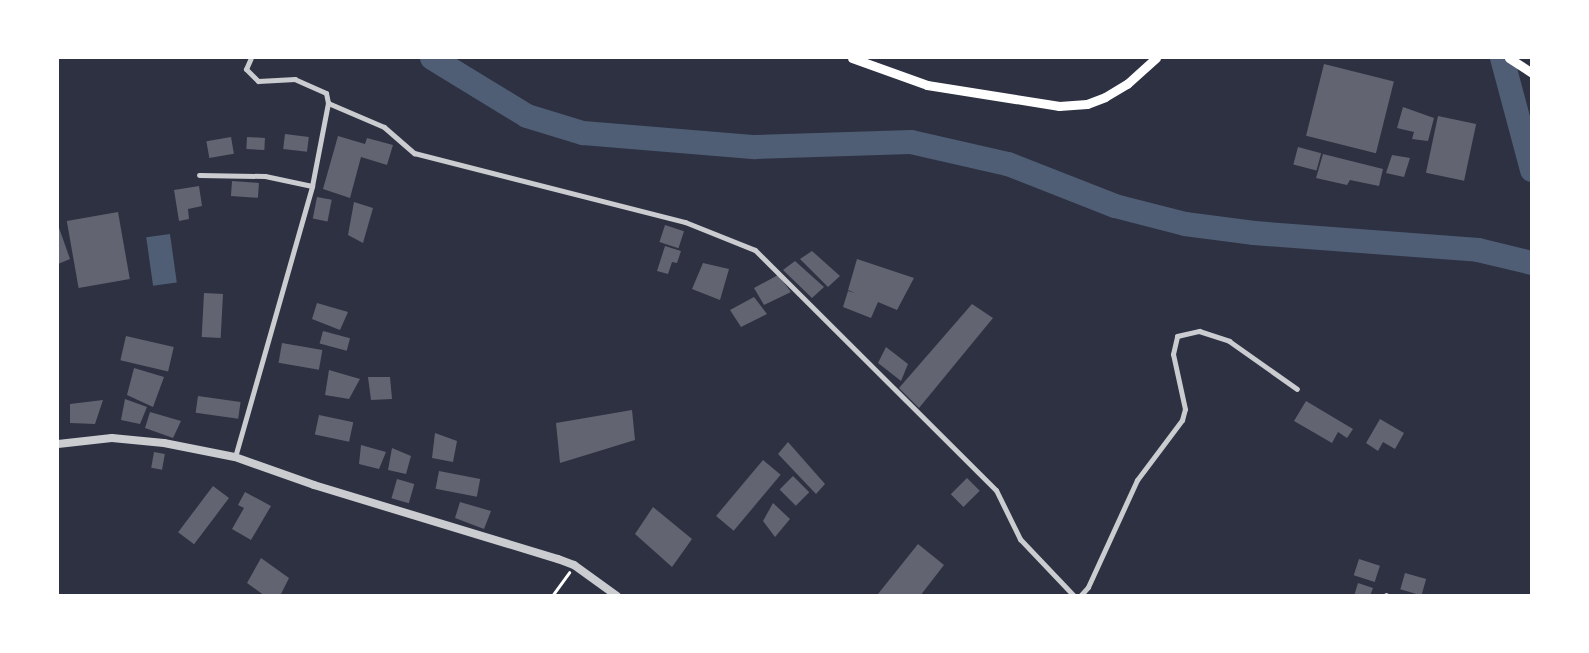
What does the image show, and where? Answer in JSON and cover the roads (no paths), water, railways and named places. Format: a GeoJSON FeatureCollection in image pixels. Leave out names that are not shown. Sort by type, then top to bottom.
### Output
{"type":"FeatureCollection","features":[{"type":"Feature","properties":{"kind":"main road"},"geometry":{"type":"LineString","coordinates":[[852,58],[927,85],[1059,106],[1087,104],[1106,97],[1127,84],[1156,58]]}},
{"type":"Feature","properties":{"kind":"main road"},"geometry":{"type":"LineString","coordinates":[[1510,58],[1529,72]]}},
{"type":"Feature","properties":{"kind":"street"},"geometry":{"type":"LineString","coordinates":[[236,457],[312,186],[328,103],[326,94],[295,79],[258,81],[246,69],[251,58]]}},
{"type":"Feature","properties":{"kind":"street"},"geometry":{"type":"LineString","coordinates":[[328,103],[384,128],[414,153],[685,222],[754,250],[996,490],[1020,539],[1074,596]]}},
{"type":"Feature","properties":{"kind":"street"},"geometry":{"type":"LineString","coordinates":[[199,175],[266,176],[312,186]]}},
{"type":"Feature","properties":{"kind":"street"},"geometry":{"type":"LineString","coordinates":[[1080,596],[1088,587],[1137,480],[1182,420],[1185,408],[1173,354],[1177,336],[1199,331],[1229,341],[1297,389]]}},
{"type":"Feature","properties":{"kind":"street"},"geometry":{"type":"LineString","coordinates":[[58,444],[112,438],[164,443],[236,457],[314,485],[574,565],[617,596]]}},
{"type":"Feature","properties":{"kind":"water"},"geometry":{"type":"Polygon","coordinates":[[[170,234],[177,283],[153,286],[146,237],[170,234]]]}},
{"type":"Feature","properties":{"kind":"waterway"},"geometry":{"type":"LineString","coordinates":[[432,58],[527,116],[583,133],[755,147],[911,142],[1008,164],[1115,206],[1185,224],[1254,233],[1478,250],[1532,263]]}},
{"type":"Feature","properties":{"kind":"waterway"},"geometry":{"type":"LineString","coordinates":[[1502,58],[1532,170]]}}]}
